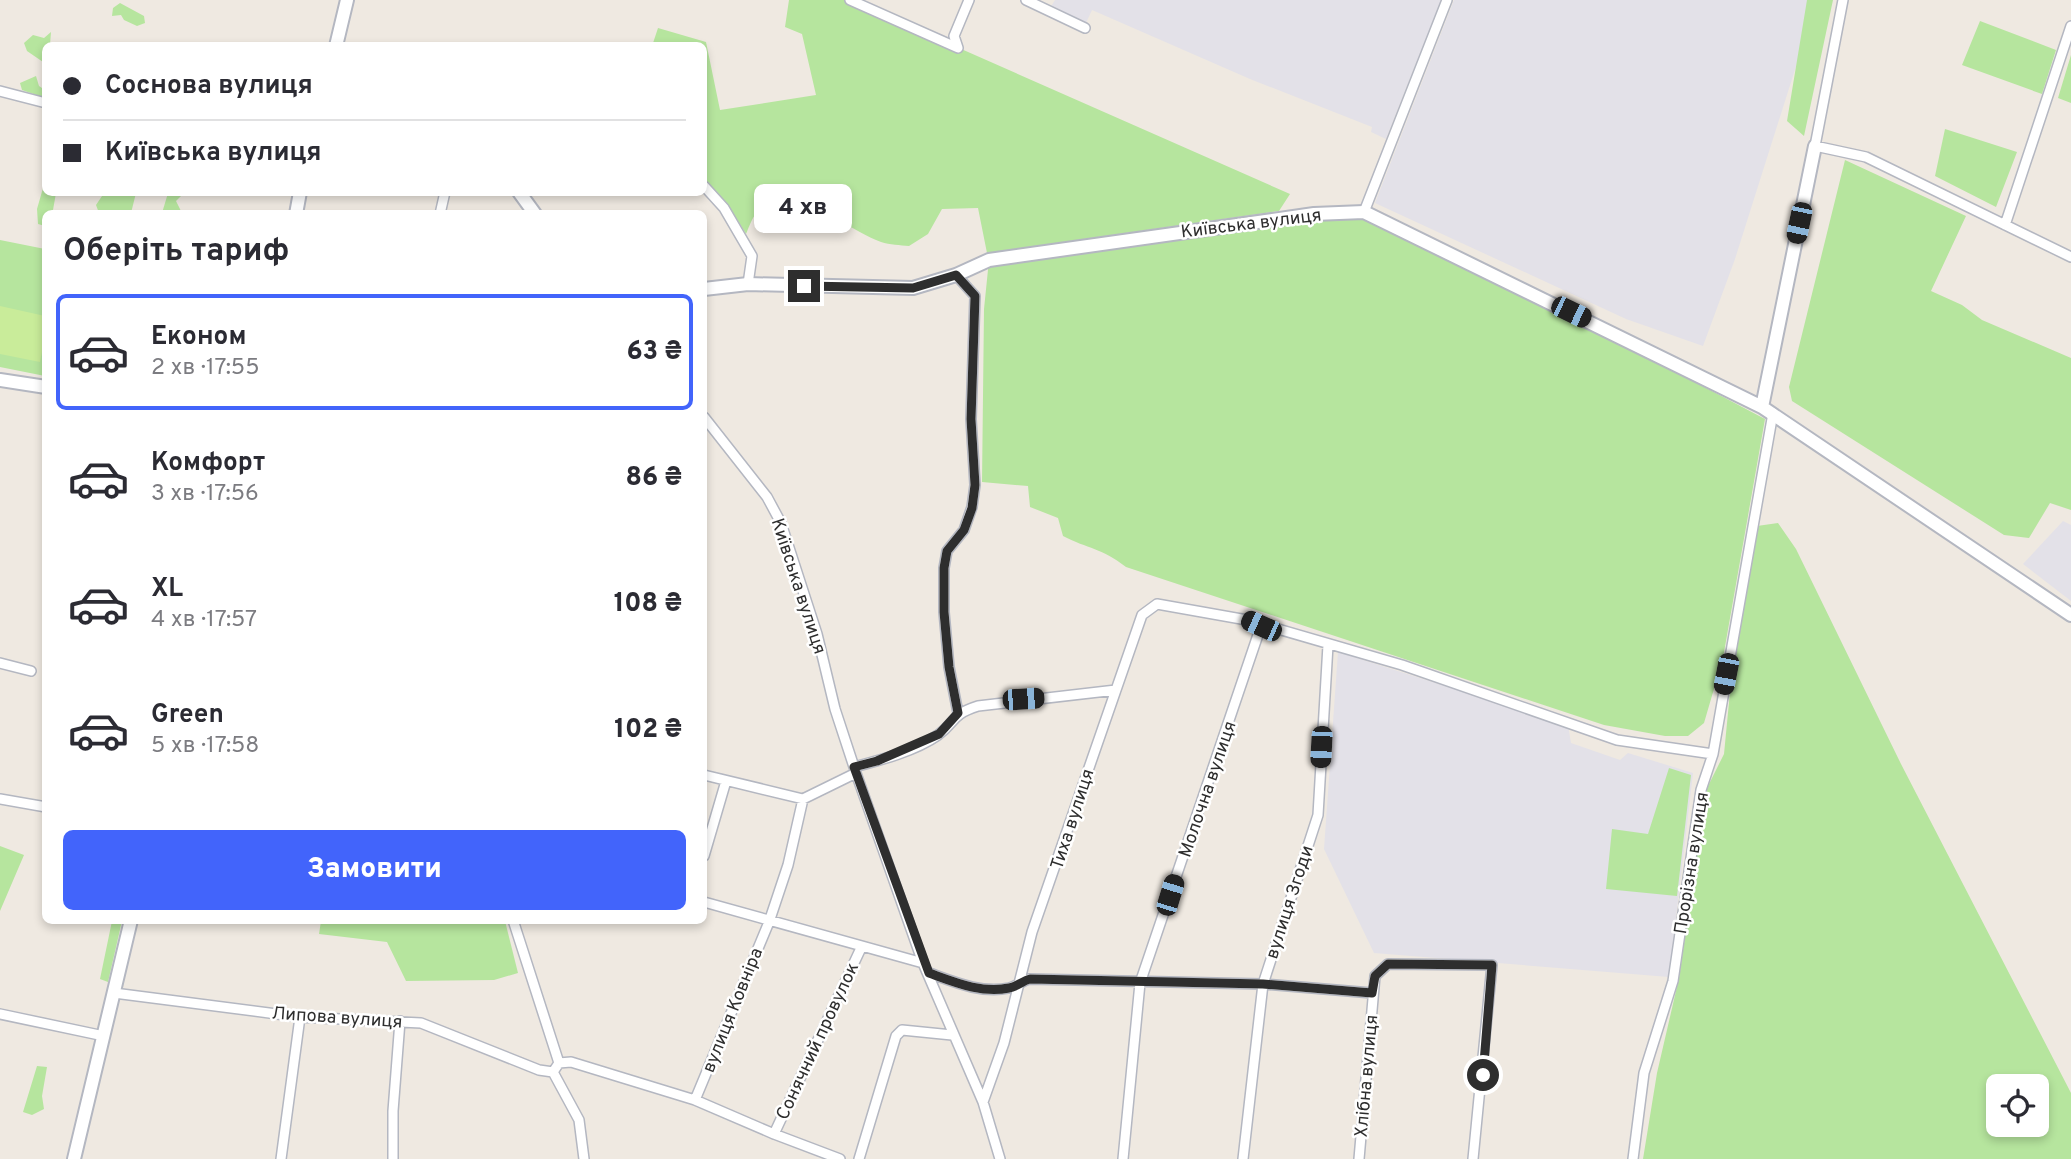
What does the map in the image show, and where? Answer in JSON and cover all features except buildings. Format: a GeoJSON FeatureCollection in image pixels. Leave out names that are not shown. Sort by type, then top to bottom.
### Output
{"type":"FeatureCollection","features":[{"type":"Feature","properties":{"kind":"street"},"geometry":{"type":"LineString","coordinates":[[337,42],[347,0]]}},
{"type":"Feature","properties":{"kind":"street"},"geometry":{"type":"LineString","coordinates":[[850,0],[958,48],[954,36],[969,0]]}},
{"type":"Feature","properties":{"kind":"street"},"geometry":{"type":"LineString","coordinates":[[1026,0],[1085,29]]}},
{"type":"Feature","properties":{"kind":"street"},"geometry":{"type":"LineString","coordinates":[[1364,212],[1447,0]]}},
{"type":"Feature","properties":{"kind":"street"},"geometry":{"type":"LineString","coordinates":[[1767,410],[1843,0]]}},
{"type":"Feature","properties":{"kind":"street"},"geometry":{"type":"LineString","coordinates":[[2005,225],[2071,26]]}},
{"type":"Feature","properties":{"kind":"street"},"geometry":{"type":"LineString","coordinates":[[0,91],[42,102]]}},
{"type":"Feature","properties":{"kind":"street"},"geometry":{"type":"LineString","coordinates":[[1815,146],[1866,157],[2071,257]]}},
{"type":"Feature","properties":{"kind":"street"},"geometry":{"type":"LineString","coordinates":[[707,189],[724,208],[752,256],[748,284]]}},
{"type":"Feature","properties":{"kind":"street","name":"Київська вулиця"},"geometry":{"type":"LineString","coordinates":[[707,289],[748,284],[913,288],[999,258],[1314,214],[1364,212],[1767,410],[2071,615]]}},
{"type":"Feature","properties":{"kind":"street"},"geometry":{"type":"LineString","coordinates":[[956,275],[975,296],[971,419],[975,485],[972,508],[964,530],[947,551],[944,568],[944,612],[949,667],[958,713]]}},
{"type":"Feature","properties":{"kind":"street"},"geometry":{"type":"LineString","coordinates":[[0,380],[42,386]]}},
{"type":"Feature","properties":{"kind":"street","name":"Прорізна вулиця"},"geometry":{"type":"LineString","coordinates":[[1633,1159],[1644,1073],[1673,981],[1701,790],[1713,754],[1767,410]]}},
{"type":"Feature","properties":{"kind":"street","name":"Київська вулиця"},"geometry":{"type":"LineString","coordinates":[[707,422],[767,497],[781,523],[817,634],[855,770],[923,963],[983,1102],[1000,1159]]}},
{"type":"Feature","properties":{"kind":"street","name":"Тиха вулиця"},"geometry":{"type":"LineString","coordinates":[[983,1102],[1004,1043],[1032,932],[1142,615],[1157,604],[1247,620],[1328,645]]}},
{"type":"Feature","properties":{"kind":"street","name":"Молочна вулиця"},"geometry":{"type":"LineString","coordinates":[[1123,1159],[1140,983],[1261,626]]}},
{"type":"Feature","properties":{"kind":"street"},"geometry":{"type":"LineString","coordinates":[[1328,645],[1476,689],[1617,740],[1713,754]]}},
{"type":"Feature","properties":{"kind":"street","name":"вулиця Згоди"},"geometry":{"type":"LineString","coordinates":[[1243,1159],[1263,984],[1318,815],[1328,645]]}},
{"type":"Feature","properties":{"kind":"street"},"geometry":{"type":"LineString","coordinates":[[0,663],[32,671]]}},
{"type":"Feature","properties":{"kind":"street"},"geometry":{"type":"LineString","coordinates":[[707,776],[803,799],[855,770],[939,734],[958,713],[978,706],[1116,690]]}},
{"type":"Feature","properties":{"kind":"street"},"geometry":{"type":"LineString","coordinates":[[707,846],[726,781]]}},
{"type":"Feature","properties":{"kind":"street"},"geometry":{"type":"LineString","coordinates":[[0,799],[42,806]]}},
{"type":"Feature","properties":{"kind":"street","name":"вулиця Ковніра"},"geometry":{"type":"LineString","coordinates":[[695,1100],[769,922],[788,865],[803,799]]}},
{"type":"Feature","properties":{"kind":"street"},"geometry":{"type":"LineString","coordinates":[[707,903],[861,948],[923,963]]}},
{"type":"Feature","properties":{"kind":"street"},"geometry":{"type":"LineString","coordinates":[[74,1159],[130,924]]}},
{"type":"Feature","properties":{"kind":"street"},"geometry":{"type":"LineString","coordinates":[[515,925],[559,1063]]}},
{"type":"Feature","properties":{"kind":"street","name":"Сонячний провулок"},"geometry":{"type":"LineString","coordinates":[[774,1134],[861,948]]}},
{"type":"Feature","properties":{"kind":"street"},"geometry":{"type":"LineString","coordinates":[[929,973],[973,988],[992,990],[1019,985],[1030,979],[1263,984],[1372,993],[1375,976],[1388,964],[1492,965],[1474,1159]]}},
{"type":"Feature","properties":{"kind":"street","name":"Липова вулиця"},"geometry":{"type":"LineString","coordinates":[[114,993],[300,1017],[421,1023],[539,1070],[553,1072]]}},
{"type":"Feature","properties":{"kind":"street","name":"Хлібна вулиця"},"geometry":{"type":"LineString","coordinates":[[1359,1159],[1372,993]]}},
{"type":"Feature","properties":{"kind":"street"},"geometry":{"type":"LineString","coordinates":[[0,1014],[104,1036]]}},
{"type":"Feature","properties":{"kind":"street"},"geometry":{"type":"LineString","coordinates":[[282,1159],[300,1017]]}},
{"type":"Feature","properties":{"kind":"street"},"geometry":{"type":"LineString","coordinates":[[393,1159],[393,1111],[400,1021]]}},
{"type":"Feature","properties":{"kind":"street"},"geometry":{"type":"LineString","coordinates":[[859,1159],[897,1036],[902,1030],[910,1029],[952,1035]]}},
{"type":"Feature","properties":{"kind":"street"},"geometry":{"type":"LineString","coordinates":[[559,1063],[571,1062],[695,1100],[840,1159]]}},
{"type":"Feature","properties":{"kind":"street"},"geometry":{"type":"LineString","coordinates":[[559,1063],[553,1072],[579,1119],[584,1159]]}},
{"type":"Feature","properties":{"kind":"shaded area"},"geometry":{"type":"Polygon","coordinates":[[[1055,0],[1441,0],[1386,139],[1371,132],[1372,127],[1250,79],[1092,10],[1085,25],[1050,8],[1055,0]]]}},
{"type":"Feature","properties":{"kind":"shaded area"},"geometry":{"type":"Polygon","coordinates":[[[1454,0],[1817,0],[1735,259],[1703,346],[1626,319],[1375,203],[1454,0]]]}},
{"type":"Feature","properties":{"kind":"shaded area"},"geometry":{"type":"Polygon","coordinates":[[[2063,521],[2071,525],[2071,601],[2023,564],[2063,521]]]}},
{"type":"Feature","properties":{"kind":"shaded area"},"geometry":{"type":"Polygon","coordinates":[[[1338,652],[1568,725],[1571,743],[1620,760],[1628,753],[1693,773],[1669,977],[1374,953],[1324,849],[1338,652]]]}},
{"type":"Feature","properties":{"kind":"green space"},"geometry":{"type":"Polygon","coordinates":[[[789,0],[850,0],[1290,194],[1279,211],[987,253],[978,208],[942,209],[928,234],[909,246],[881,242],[822,212],[789,202],[773,203],[759,210],[746,234],[728,205],[707,183],[707,47],[720,110],[816,95],[802,34],[785,27],[789,0]]]}},
{"type":"Feature","properties":{"kind":"green space"},"geometry":{"type":"Polygon","coordinates":[[[1807,0],[1833,0],[1804,136],[1787,121],[1807,0]]]}},
{"type":"Feature","properties":{"kind":"green space"},"geometry":{"type":"Polygon","coordinates":[[[120,3],[144,16],[145,23],[137,26],[124,20],[121,15],[112,16],[113,8],[120,3]]]}},
{"type":"Feature","properties":{"kind":"green space"},"geometry":{"type":"Polygon","coordinates":[[[1980,21],[2056,50],[2042,94],[1962,65],[1980,21]]]}},
{"type":"Feature","properties":{"kind":"green space"},"geometry":{"type":"Polygon","coordinates":[[[658,28],[706,42],[653,42],[658,28]]]}},
{"type":"Feature","properties":{"kind":"green space"},"geometry":{"type":"Polygon","coordinates":[[[51,32],[50,42],[42,42],[42,61],[27,51],[24,43],[33,35],[44,38],[51,32]]]}},
{"type":"Feature","properties":{"kind":"green space"},"geometry":{"type":"Polygon","coordinates":[[[2071,55],[2071,103],[2058,98],[2071,55]]]}},
{"type":"Feature","properties":{"kind":"green space"},"geometry":{"type":"Polygon","coordinates":[[[36,76],[42,88],[42,97],[22,90],[20,83],[36,76]]]}},
{"type":"Feature","properties":{"kind":"green space"},"geometry":{"type":"Polygon","coordinates":[[[1945,129],[2017,152],[1996,207],[1935,176],[1945,129]]]}},
{"type":"Feature","properties":{"kind":"green space"},"geometry":{"type":"Polygon","coordinates":[[[1845,160],[1966,216],[1931,291],[1962,305],[1982,320],[2071,358],[2071,510],[2050,503],[2029,538],[2004,535],[1792,401],[1789,387],[1845,160]]]}},
{"type":"Feature","properties":{"kind":"green space"},"geometry":{"type":"Polygon","coordinates":[[[42,192],[42,196],[55,196],[53,210],[42,210],[42,225],[38,224],[37,209],[42,192]]]}},
{"type":"Feature","properties":{"kind":"green space"},"geometry":{"type":"Polygon","coordinates":[[[102,196],[135,196],[132,210],[98,210],[96,205],[102,196]]]}},
{"type":"Feature","properties":{"kind":"green space"},"geometry":{"type":"Polygon","coordinates":[[[167,196],[181,196],[176,201],[180,210],[163,210],[167,196]]]}},
{"type":"Feature","properties":{"kind":"green space"},"geometry":{"type":"Polygon","coordinates":[[[1364,212],[1396,225],[1765,419],[1723,658],[1704,723],[1688,736],[1665,736],[1604,725],[1126,567],[1102,552],[1063,536],[1058,518],[1030,507],[1028,486],[982,482],[984,309],[989,260],[1364,212]]]}},
{"type":"Feature","properties":{"kind":"green space"},"geometry":{"type":"Polygon","coordinates":[[[0,240],[42,248],[42,375],[0,367],[0,240]]]}},
{"type":"Feature","properties":{"kind":"green space"},"geometry":{"type":"Polygon","coordinates":[[[0,306],[42,315],[40,362],[0,354],[0,306]]]}},
{"type":"Feature","properties":{"kind":"green space"},"geometry":{"type":"Polygon","coordinates":[[[1778,523],[1796,549],[1901,764],[2071,1093],[2071,1159],[1643,1159],[1657,1073],[1679,978],[1706,790],[1724,754],[1733,661],[1757,526],[1778,523]]]}},
{"type":"Feature","properties":{"kind":"green space"},"geometry":{"type":"Polygon","coordinates":[[[1669,768],[1691,775],[1677,896],[1606,889],[1612,829],[1648,834],[1669,768]]]}},
{"type":"Feature","properties":{"kind":"green space"},"geometry":{"type":"Polygon","coordinates":[[[0,846],[24,855],[0,911],[0,846]]]}},
{"type":"Feature","properties":{"kind":"green space"},"geometry":{"type":"Polygon","coordinates":[[[111,924],[121,924],[108,982],[100,979],[111,924]]]}},
{"type":"Feature","properties":{"kind":"green space"},"geometry":{"type":"Polygon","coordinates":[[[321,924],[506,924],[518,973],[494,980],[406,981],[387,942],[319,934],[321,924]]]}},
{"type":"Feature","properties":{"kind":"green space"},"geometry":{"type":"Polygon","coordinates":[[[37,1066],[47,1067],[42,1096],[44,1109],[32,1115],[23,1112],[37,1066]]]}},
{"type":"Feature","properties":{"kind":"route"},"geometry":{"type":"LineString","coordinates":[[804,286],[913,288],[956,275],[975,296],[971,419],[975,485],[972,508],[964,530],[947,551],[944,568],[944,612],[949,667],[958,713],[939,734],[877,761],[854,767],[923,963],[929,973],[973,988],[992,990],[1009,988],[1030,979],[1263,984],[1372,993],[1375,976],[1388,964],[1492,965],[1483,1075]]}}]}
